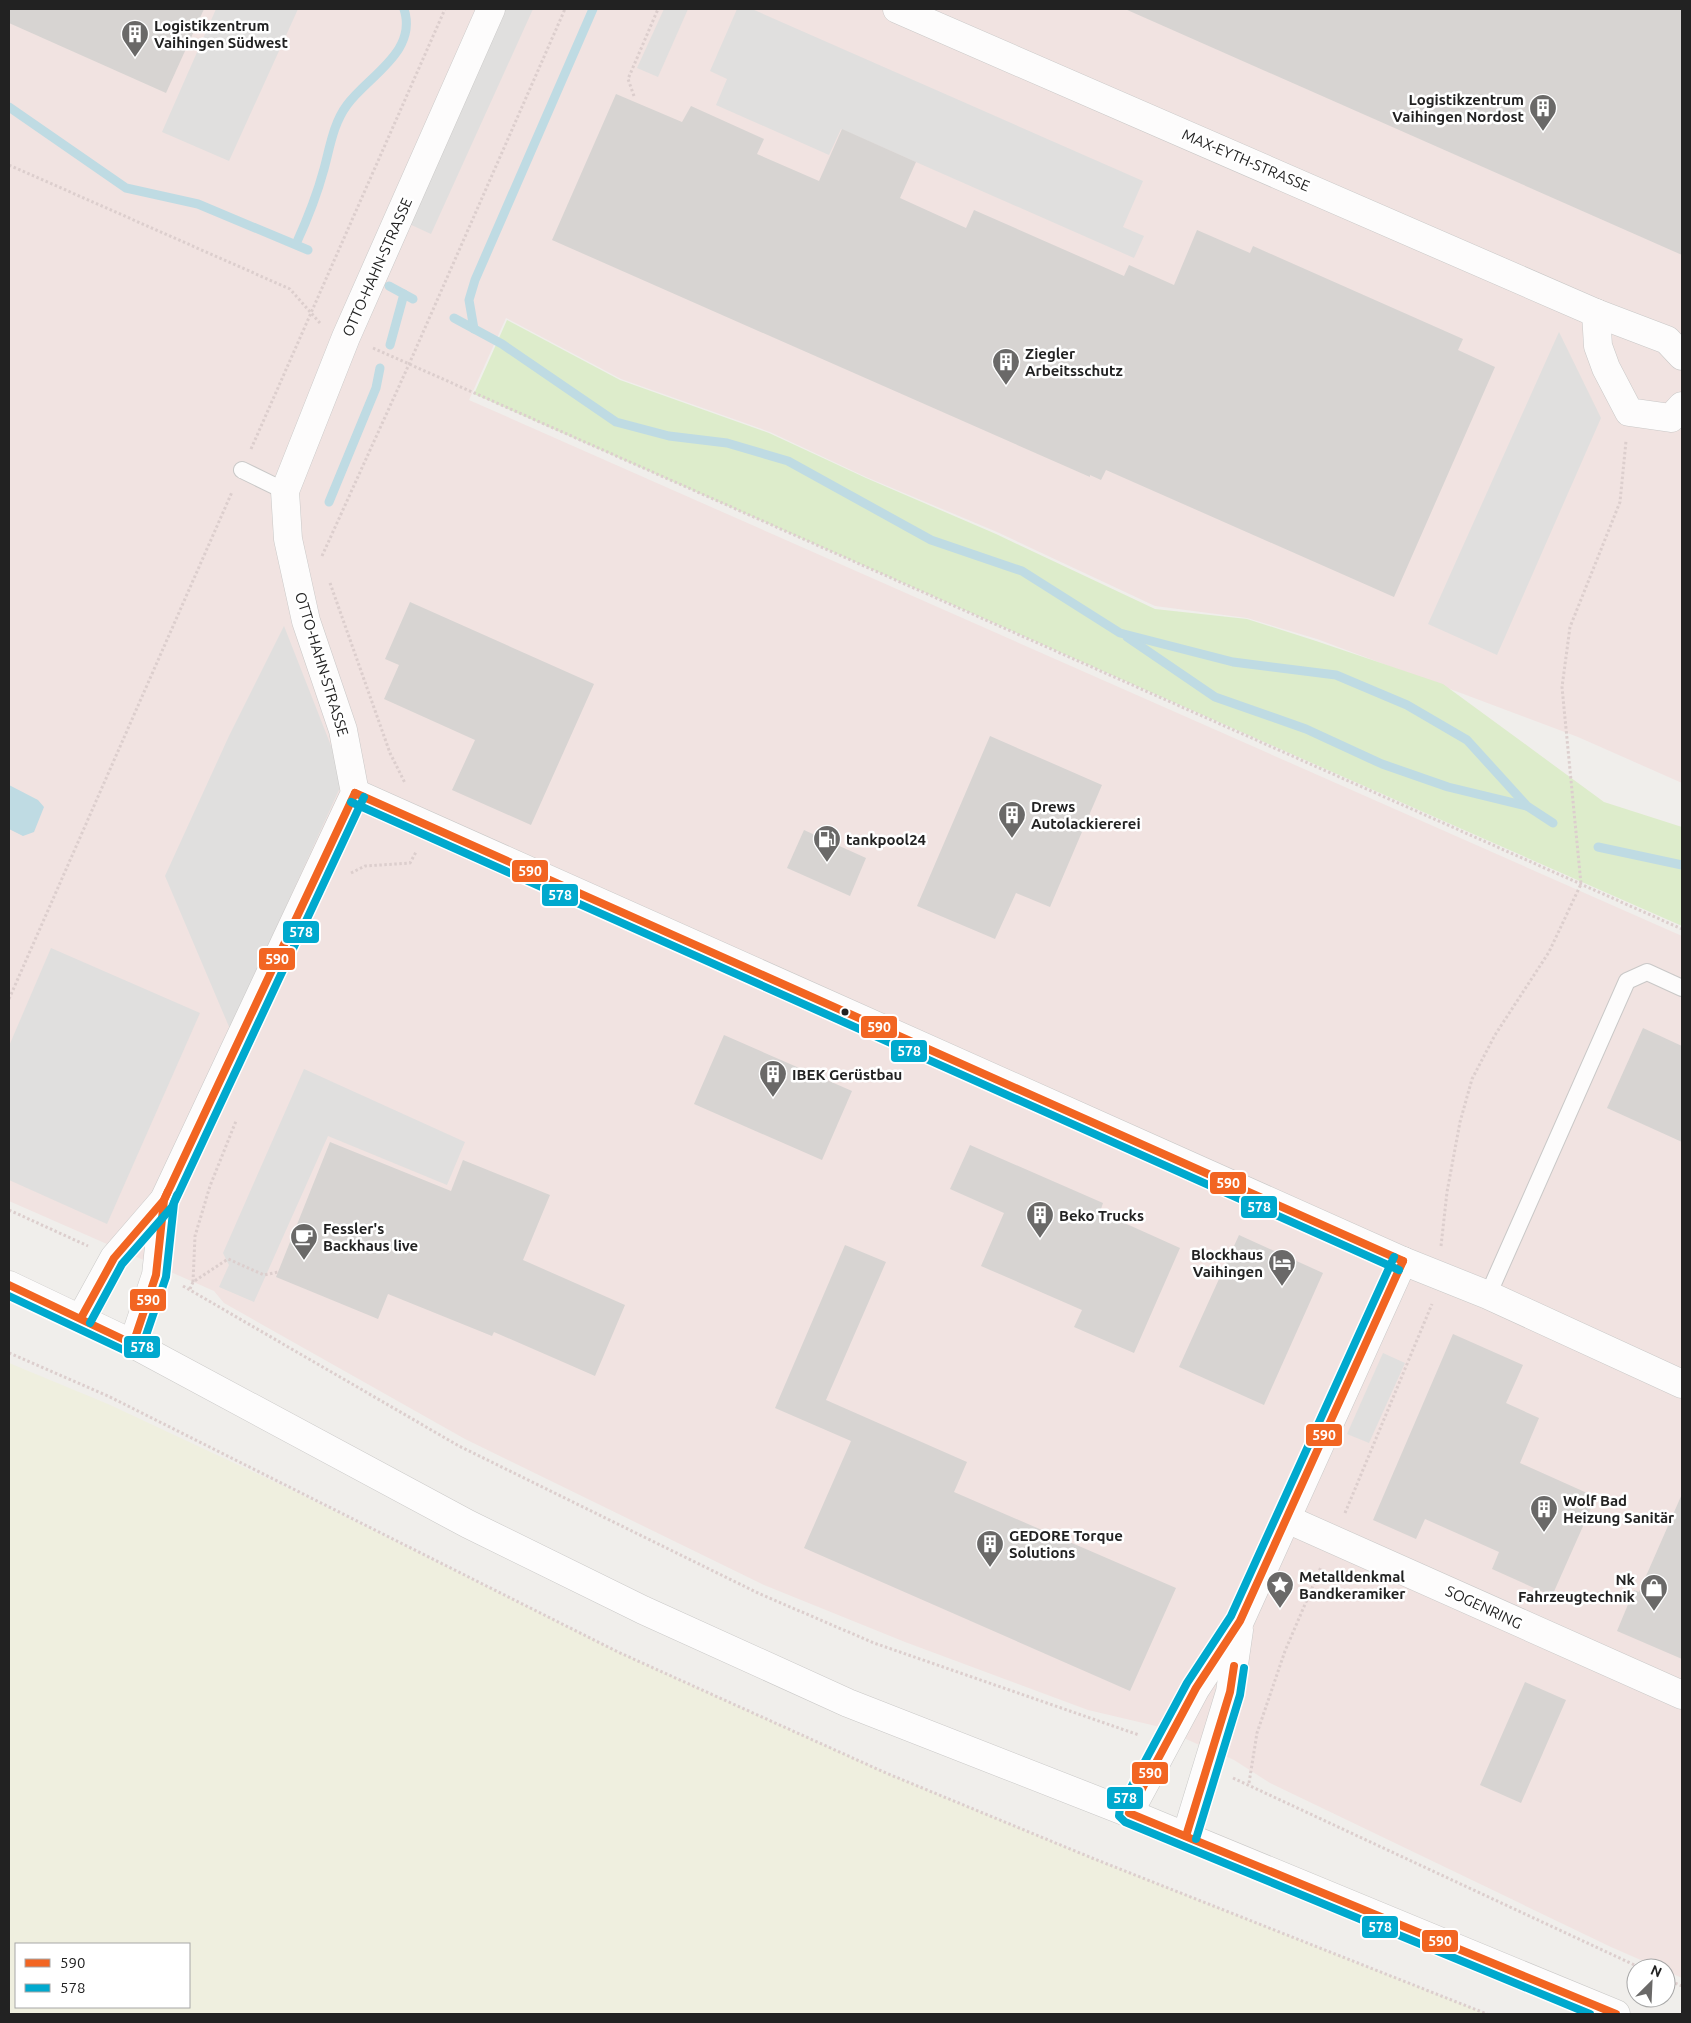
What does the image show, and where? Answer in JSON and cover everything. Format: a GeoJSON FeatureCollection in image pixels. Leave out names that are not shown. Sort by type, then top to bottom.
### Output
{"type":"FeatureCollection","features":[{"type":"Feature","properties":{"kind":"street","name":"OTTO-HAHN-STRASSE"},"geometry":{"type":"LineString","coordinates":[[354,793],[343,730],[304,612],[288,539],[285,491],[346,337],[491,9]]}},
{"type":"Feature","properties":{"kind":"street","name":"MAX-EYTH-STRASSE"},"geometry":{"type":"LineString","coordinates":[[897,9],[1596,312],[1677,345]]}},
{"type":"Feature","properties":{"kind":"street"},"geometry":{"type":"LineString","coordinates":[[1596,312],[1598,346],[1606,368],[1629,412],[1671,418],[1682,406]]}},
{"type":"Feature","properties":{"kind":"street"},"geometry":{"type":"LineString","coordinates":[[80,1318],[114,1258],[164,1200],[354,793],[1403,1261],[1435,1272],[1488,1295],[1682,1384]]}},
{"type":"Feature","properties":{"kind":"street"},"geometry":{"type":"LineString","coordinates":[[134,1344],[156,1275],[164,1200]]}},
{"type":"Feature","properties":{"kind":"street"},"geometry":{"type":"LineString","coordinates":[[1129,1813],[1162,1748],[1196,1688],[1240,1621],[1403,1261]]}},
{"type":"Feature","properties":{"kind":"street"},"geometry":{"type":"LineString","coordinates":[[9,1285],[134,1344],[468,1524],[643,1610],[848,1703],[1186,1836],[1616,2014]]}},
{"type":"Feature","properties":{"kind":"street","name":"SOGENRING"},"geometry":{"type":"LineString","coordinates":[[1287,1519],[1682,1695]]}},
{"type":"Feature","properties":{"kind":"street"},"geometry":{"type":"LineString","coordinates":[[1186,1836],[1230,1692],[1240,1621]]}},
{"type":"Feature","properties":{"kind":"lane"},"geometry":{"type":"LineString","coordinates":[[242,470],[285,491]]}},
{"type":"Feature","properties":{"kind":"lane"},"geometry":{"type":"LineString","coordinates":[[1488,1295],[1627,981],[1646,972],[1682,988]]}},
{"type":"Feature","properties":{"kind":"path"},"geometry":{"type":"LineString","coordinates":[[9,999],[445,9]]}},
{"type":"Feature","properties":{"kind":"path"},"geometry":{"type":"LineString","coordinates":[[321,558],[410,362],[565,9]]}},
{"type":"Feature","properties":{"kind":"path"},"geometry":{"type":"LineString","coordinates":[[634,96],[628,79],[658,9]]}},
{"type":"Feature","properties":{"kind":"path"},"geometry":{"type":"LineString","coordinates":[[9,165],[290,289],[321,324],[346,337],[410,362],[1682,929]]}},
{"type":"Feature","properties":{"kind":"path"},"geometry":{"type":"LineString","coordinates":[[1435,1272],[1440,1257],[1447,1192],[1460,1122],[1472,1079],[1495,1035],[1549,952],[1581,884],[1562,688],[1570,627],[1620,502],[1629,412]]}},
{"type":"Feature","properties":{"kind":"path"},"geometry":{"type":"LineString","coordinates":[[327,577],[390,753],[408,791]]}},
{"type":"Feature","properties":{"kind":"path"},"geometry":{"type":"LineString","coordinates":[[346,881],[350,873],[365,866],[410,863],[427,826]]}},
{"type":"Feature","properties":{"kind":"path"},"geometry":{"type":"LineString","coordinates":[[190,1289],[193,1282],[195,1236],[210,1186],[236,1120]]}},
{"type":"Feature","properties":{"kind":"path"},"geometry":{"type":"LineString","coordinates":[[9,1210],[114,1258]]}},
{"type":"Feature","properties":{"kind":"path"},"geometry":{"type":"LineString","coordinates":[[193,1282],[228,1259],[264,1275],[278,1272]]}},
{"type":"Feature","properties":{"kind":"path"},"geometry":{"type":"LineString","coordinates":[[156,1275],[190,1289],[459,1446],[760,1594],[874,1643],[1043,1704],[1134,1732],[1162,1748]]}},
{"type":"Feature","properties":{"kind":"path"},"geometry":{"type":"LineString","coordinates":[[9,1353],[108,1396],[618,1652],[886,1774],[1092,1858],[1487,2014]]}},
{"type":"Feature","properties":{"kind":"path"},"geometry":{"type":"LineString","coordinates":[[1207,1768],[1249,1783],[1626,1961]]}},
{"type":"Feature","properties":{"kind":"shaded area"},"geometry":{"type":"Polygon","coordinates":[[[9,9],[1682,9],[1682,783],[1578,737],[1317,639],[1247,618],[1155,606],[997,532],[866,477],[770,432],[621,379],[506,318],[469,400],[1682,936],[1682,1978],[1676,1975],[1676,1958],[1636,1958],[1611,1947],[1270,1783],[1234,1760],[1156,1726],[1088,1710],[905,1642],[764,1585],[465,1439],[224,1303],[214,1291],[9,1201],[9,9]]]}},
{"type":"Feature","properties":{"kind":"shaded area"},"geometry":{"type":"Polygon","coordinates":[[[216,9],[298,9],[229,161],[162,132],[216,9]]]}},
{"type":"Feature","properties":{"kind":"shaded area"},"geometry":{"type":"Polygon","coordinates":[[[503,9],[533,9],[431,234],[407,223],[503,9]]]}},
{"type":"Feature","properties":{"kind":"shaded area"},"geometry":{"type":"Polygon","coordinates":[[[664,9],[688,9],[658,77],[637,68],[664,9]]]}},
{"type":"Feature","properties":{"kind":"shaded area"},"geometry":{"type":"Polygon","coordinates":[[[737,9],[752,9],[1143,181],[1123,227],[1144,236],[1134,258],[841,129],[829,155],[716,105],[727,79],[710,71],[737,9]]]}},
{"type":"Feature","properties":{"kind":"shaded area"},"geometry":{"type":"Polygon","coordinates":[[[1559,332],[1601,418],[1497,655],[1428,624],[1559,332]]]}},
{"type":"Feature","properties":{"kind":"shaded area"},"geometry":{"type":"Polygon","coordinates":[[[284,626],[344,779],[230,1029],[165,876],[229,736],[284,626]]]}},
{"type":"Feature","properties":{"kind":"shaded area"},"geometry":{"type":"Polygon","coordinates":[[[51,948],[200,1013],[107,1224],[9,1180],[9,1046],[51,948]]]}},
{"type":"Feature","properties":{"kind":"shaded area"},"geometry":{"type":"Polygon","coordinates":[[[304,1069],[465,1142],[447,1185],[328,1136],[254,1302],[219,1287],[229,1265],[223,1253],[304,1069]]]}},
{"type":"Feature","properties":{"kind":"shaded area"},"geometry":{"type":"Polygon","coordinates":[[[1383,1353],[1405,1363],[1369,1443],[1347,1434],[1383,1353]]]}},
{"type":"Feature","properties":{"kind":"green space"},"geometry":{"type":"Polygon","coordinates":[[[507,320],[620,380],[769,433],[866,478],[996,534],[1155,609],[1247,619],[1443,684],[1604,802],[1682,827],[1682,926],[474,394],[507,320]]]}},
{"type":"Feature","properties":{"kind":"green space"},"geometry":{"type":"Polygon","coordinates":[[[9,1363],[108,1404],[292,1490],[618,1652],[886,1773],[1092,1858],[1487,2014],[9,2014],[9,1363]]]}},
{"type":"Feature","properties":{"kind":"water"},"geometry":{"type":"Polygon","coordinates":[[[9,785],[38,800],[44,807],[34,832],[23,836],[9,829],[9,785]]]}},
{"type":"Feature","properties":{"kind":"building","name":"Logistikzentrum Vaihingen Südwest"},"geometry":{"type":"Polygon","coordinates":[[[9,9],[204,9],[166,93],[9,23],[9,9]]]}},
{"type":"Feature","properties":{"kind":"building","name":"Logistikzentrum Vaihingen Nordost"},"geometry":{"type":"Polygon","coordinates":[[[1125,9],[1682,9],[1682,255],[1125,9]]]}},
{"type":"Feature","properties":{"kind":"building"},"geometry":{"type":"Polygon","coordinates":[[[616,94],[682,122],[691,106],[764,139],[757,154],[819,181],[842,129],[916,162],[900,198],[966,228],[974,210],[1124,276],[1129,265],[1174,285],[1197,230],[1250,253],[1253,246],[1463,339],[1458,350],[1495,367],[1394,597],[1106,470],[1101,480],[1090,475],[1090,477],[552,240],[616,94]]]}},
{"type":"Feature","properties":{"kind":"building"},"geometry":{"type":"Polygon","coordinates":[[[410,602],[594,684],[531,825],[452,790],[475,740],[384,699],[399,665],[385,659],[410,602]]]}},
{"type":"Feature","properties":{"kind":"building","name":"Drews Autolackiererei"},"geometry":{"type":"Polygon","coordinates":[[[990,736],[1102,785],[1050,907],[1016,893],[995,939],[917,906],[990,736]]]}},
{"type":"Feature","properties":{"kind":"building","name":"tankpool24"},"geometry":{"type":"Polygon","coordinates":[[[804,830],[866,858],[850,896],[787,868],[804,830]]]}},
{"type":"Feature","properties":{"kind":"building"},"geometry":{"type":"Polygon","coordinates":[[[1643,1028],[1682,1046],[1682,1142],[1607,1108],[1643,1028]]]}},
{"type":"Feature","properties":{"kind":"building","name":"IBEK Gerüstbau"},"geometry":{"type":"Polygon","coordinates":[[[724,1035],[852,1091],[822,1160],[694,1104],[724,1035]]]}},
{"type":"Feature","properties":{"kind":"building"},"geometry":{"type":"Polygon","coordinates":[[[330,1142],[451,1191],[463,1160],[550,1195],[523,1260],[625,1305],[595,1376],[494,1332],[492,1336],[388,1294],[378,1319],[276,1277],[330,1142]]]}},
{"type":"Feature","properties":{"kind":"building"},"geometry":{"type":"Polygon","coordinates":[[[970,1145],[1103,1203],[1100,1212],[1180,1248],[1134,1353],[1074,1327],[1082,1310],[981,1266],[1004,1213],[950,1189],[970,1145]]]}},
{"type":"Feature","properties":{"kind":"building"},"geometry":{"type":"Polygon","coordinates":[[[1239,1235],[1323,1273],[1264,1405],[1179,1367],[1239,1235]]]}},
{"type":"Feature","properties":{"kind":"building","name":"GEDORE Torque Solutions"},"geometry":{"type":"Polygon","coordinates":[[[845,1245],[886,1262],[826,1400],[967,1462],[954,1492],[1176,1588],[1130,1691],[804,1548],[851,1441],[775,1408],[845,1245]]]}},
{"type":"Feature","properties":{"kind":"building"},"geometry":{"type":"Polygon","coordinates":[[[1453,1334],[1523,1365],[1506,1403],[1539,1418],[1520,1463],[1596,1497],[1552,1596],[1492,1569],[1499,1552],[1425,1519],[1416,1539],[1373,1520],[1453,1334]]]}},
{"type":"Feature","properties":{"kind":"building","name":"Nk Fahrzeugtechnik"},"geometry":{"type":"Polygon","coordinates":[[[1682,1494],[1682,1659],[1617,1631],[1634,1590],[1639,1592],[1682,1494]]]}},
{"type":"Feature","properties":{"kind":"building"},"geometry":{"type":"Polygon","coordinates":[[[1525,1682],[1566,1700],[1521,1803],[1480,1785],[1525,1682]]]}},
{"type":"Feature","properties":{"kind":"waterway"},"geometry":{"type":"LineString","coordinates":[[296,244],[318,188],[338,120],[356,94],[398,51],[404,38],[406,24],[404,9]]}},
{"type":"Feature","properties":{"kind":"waterway"},"geometry":{"type":"LineString","coordinates":[[474,329],[469,300],[475,280],[593,9]]}},
{"type":"Feature","properties":{"kind":"waterway"},"geometry":{"type":"LineString","coordinates":[[9,107],[126,188],[198,204],[308,250]]}},
{"type":"Feature","properties":{"kind":"waterway"},"geometry":{"type":"LineString","coordinates":[[389,286],[413,299]]}},
{"type":"Feature","properties":{"kind":"waterway"},"geometry":{"type":"LineString","coordinates":[[390,345],[404,294]]}},
{"type":"Feature","properties":{"kind":"waterway"},"geometry":{"type":"LineString","coordinates":[[454,318],[502,344],[616,422],[669,436],[727,443],[788,461],[931,540],[1022,571],[1120,633],[1233,662],[1336,675],[1407,705],[1467,740],[1527,806],[1553,823]]}},
{"type":"Feature","properties":{"kind":"waterway"},"geometry":{"type":"LineString","coordinates":[[329,502],[376,388],[380,368]]}},
{"type":"Feature","properties":{"kind":"waterway"},"geometry":{"type":"LineString","coordinates":[[1127,637],[1215,697],[1306,729],[1382,764],[1448,787],[1526,806]]}},
{"type":"Feature","properties":{"kind":"waterway"},"geometry":{"type":"LineString","coordinates":[[1598,847],[1682,865]]}},
{"type":"Feature","properties":{"kind":"transit line","name":"590"},"geometry":{"type":"LineString","coordinates":[[355,793],[1403,1261]]}},
{"type":"Feature","properties":{"kind":"transit line","name":"590"},"geometry":{"type":"LineString","coordinates":[[9,1285],[133,1344],[156,1275],[164,1200],[355,793]]}},
{"type":"Feature","properties":{"kind":"transit line","name":"578"},"geometry":{"type":"LineString","coordinates":[[9,1296],[130,1353],[136,1354],[141,1350],[166,1277],[174,1203],[364,797]]}},
{"type":"Feature","properties":{"kind":"transit line","name":"578"},"geometry":{"type":"LineString","coordinates":[[351,802],[1399,1270]]}},
{"type":"Feature","properties":{"kind":"transit line","name":"590"},"geometry":{"type":"LineString","coordinates":[[81,1318],[114,1258],[164,1200],[168,1191]]}},
{"type":"Feature","properties":{"kind":"transit line","name":"578"},"geometry":{"type":"LineString","coordinates":[[90,1323],[122,1264],[172,1207],[177,1195]]}},
{"type":"Feature","properties":{"kind":"transit line","name":"578"},"geometry":{"type":"LineString","coordinates":[[1394,1257],[1231,1616],[1187,1683],[1120,1808],[1119,1816],[1125,1822],[1590,2014]]}},
{"type":"Feature","properties":{"kind":"transit line","name":"590"},"geometry":{"type":"LineString","coordinates":[[1403,1261],[1240,1621],[1196,1688],[1129,1813],[1616,2014]]}},
{"type":"Feature","properties":{"kind":"transit line","name":"590"},"geometry":{"type":"LineString","coordinates":[[1186,1836],[1230,1692],[1234,1666]]}},
{"type":"Feature","properties":{"kind":"transit line","name":"578"},"geometry":{"type":"LineString","coordinates":[[1196,1839],[1240,1695],[1244,1668]]}},
{"type":"Feature","properties":{"kind":"place","name":"Logistikzentrum Vaihingen Südwest"},"geometry":{"type":"Point","coordinates":[135,58]}},
{"type":"Feature","properties":{"kind":"place","name":"Logistikzentrum Vaihingen Nordost"},"geometry":{"type":"Point","coordinates":[1543,132]}},
{"type":"Feature","properties":{"kind":"place","name":"Ziegler Arbeitsschutz"},"geometry":{"type":"Point","coordinates":[1006,386]}},
{"type":"Feature","properties":{"kind":"place","name":"Drews Autolackiererei"},"geometry":{"type":"Point","coordinates":[1012,839]}},
{"type":"Feature","properties":{"kind":"place","name":"tankpool24"},"geometry":{"type":"Point","coordinates":[827,863]}},
{"type":"Feature","properties":{"kind":"place","name":"IBEK Gerüstbau"},"geometry":{"type":"Point","coordinates":[773,1098]}},
{"type":"Feature","properties":{"kind":"place","name":"Beko Trucks"},"geometry":{"type":"Point","coordinates":[1040,1239]}},
{"type":"Feature","properties":{"kind":"place","name":"Fessler's Backhaus live"},"geometry":{"type":"Point","coordinates":[304,1261]}},
{"type":"Feature","properties":{"kind":"place","name":"Blockhaus Vaihingen"},"geometry":{"type":"Point","coordinates":[1282,1287]}},
{"type":"Feature","properties":{"kind":"place","name":"Wolf Bad Heizung Sanitär"},"geometry":{"type":"Point","coordinates":[1544,1533]}},
{"type":"Feature","properties":{"kind":"place","name":"GEDORE Torque Solutions"},"geometry":{"type":"Point","coordinates":[990,1568]}},
{"type":"Feature","properties":{"kind":"place","name":"Metalldenkmal Bandkeramiker"},"geometry":{"type":"Point","coordinates":[1280,1609]}},
{"type":"Feature","properties":{"kind":"place","name":"Nk Fahrzeugtechnik"},"geometry":{"type":"Point","coordinates":[1654,1612]}}]}
